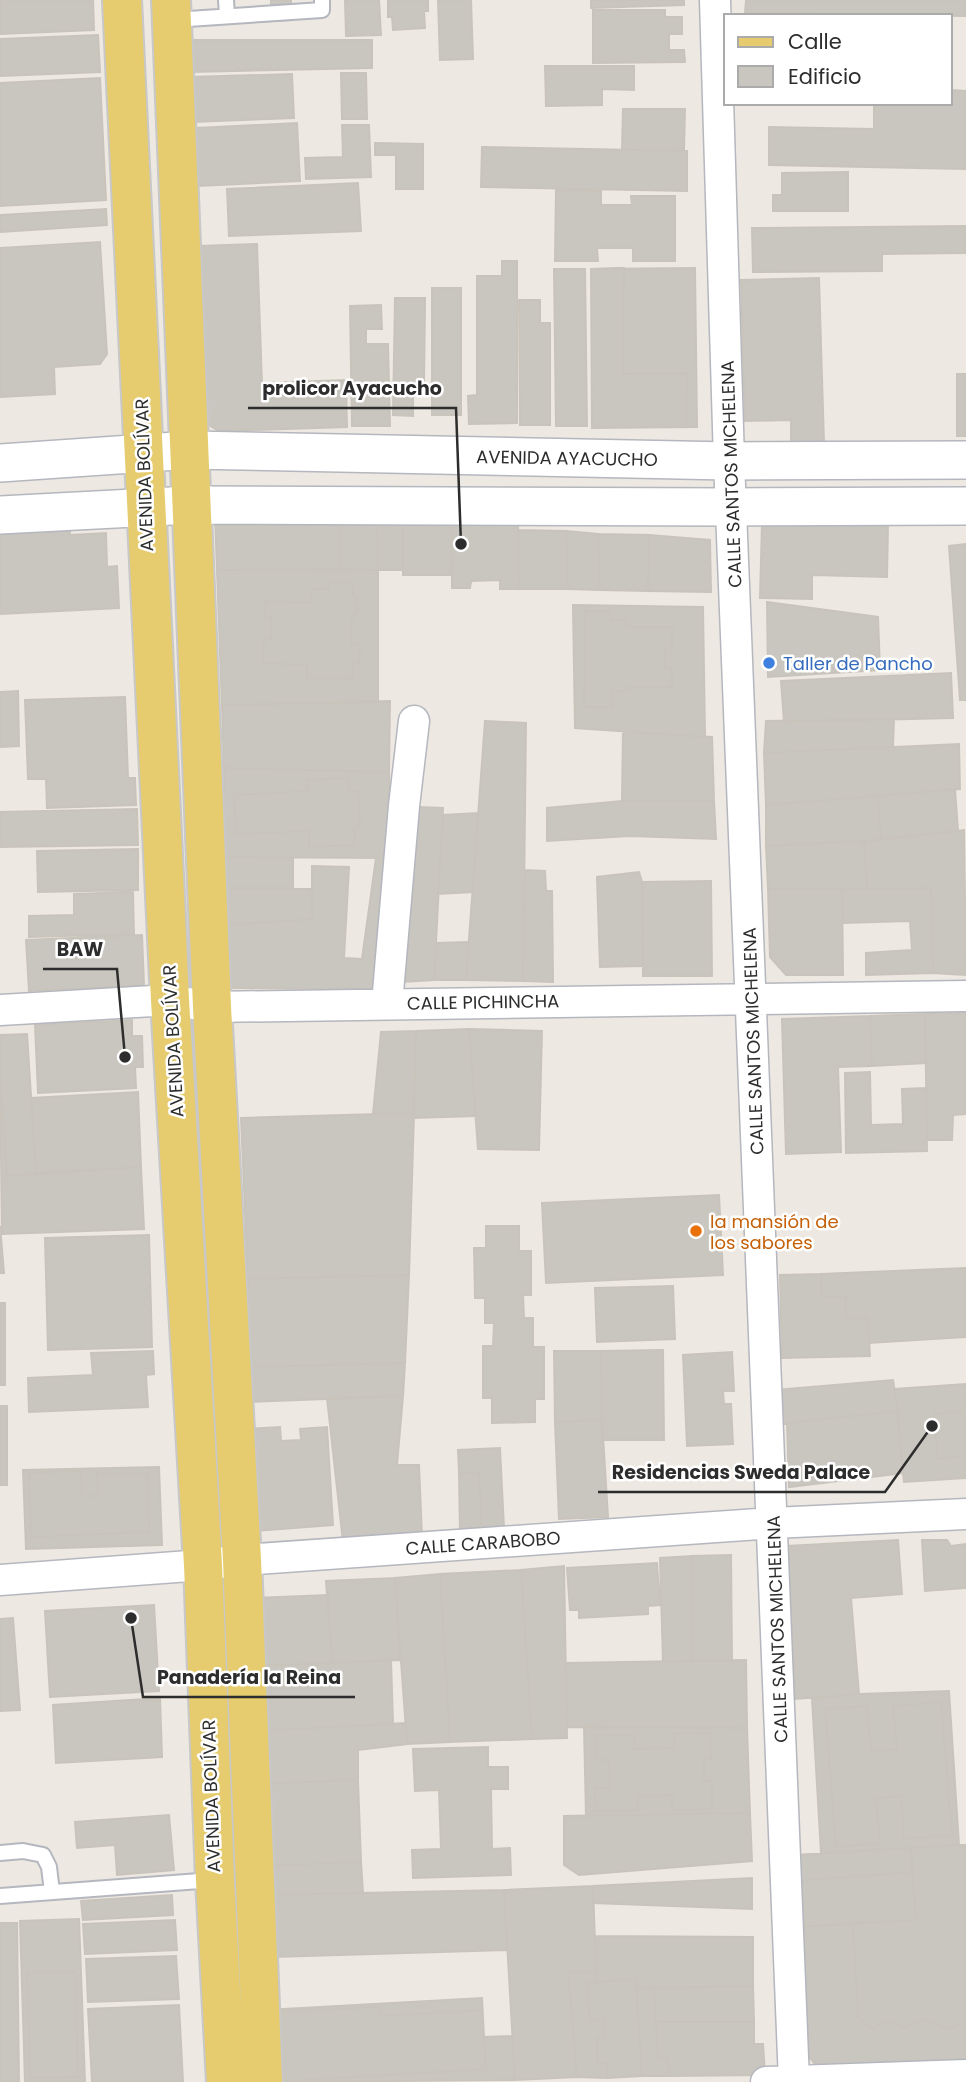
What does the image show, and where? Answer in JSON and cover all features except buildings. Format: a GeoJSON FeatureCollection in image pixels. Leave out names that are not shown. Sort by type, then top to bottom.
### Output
{"type":"FeatureCollection","features":[{"type":"Feature","properties":{"kind":"main road","name":"AVENIDA BOLÍVAR"},"geometry":{"type":"LineString","coordinates":[[122,0],[170,1000],[203,1565],[226,2082]]}},
{"type":"Feature","properties":{"kind":"main road"},"geometry":{"type":"LineString","coordinates":[[171,10],[212,1007],[242,1560],[263,2082]]}},
{"type":"Feature","properties":{"kind":"street","name":"CALLE SANTOS MICHELENA"},"geometry":{"type":"LineString","coordinates":[[715,0],[729,461],[773,1523],[785,2082]]}},
{"type":"Feature","properties":{"kind":"street","name":"AVENIDA AYACUCHO"},"geometry":{"type":"LineString","coordinates":[[0,463],[190,450],[729,461],[966,460]]}},
{"type":"Feature","properties":{"kind":"street"},"geometry":{"type":"LineString","coordinates":[[0,515],[191,505],[966,506]]}},
{"type":"Feature","properties":{"kind":"street"},"geometry":{"type":"LineString","coordinates":[[387,1004],[414,721]]}},
{"type":"Feature","properties":{"kind":"street","name":"CALLE PICHINCHA"},"geometry":{"type":"LineString","coordinates":[[0,1010],[170,1000],[212,1007],[752,997],[966,996]]}},
{"type":"Feature","properties":{"kind":"street","name":"CALLE CARABOBO"},"geometry":{"type":"LineString","coordinates":[[0,1580],[242,1560],[773,1523],[966,1514]]}},
{"type":"Feature","properties":{"kind":"street"},"geometry":{"type":"LineString","coordinates":[[785,2082],[966,2075]]}},
{"type":"Feature","properties":{"kind":"lane"},"geometry":{"type":"LineString","coordinates":[[226,0],[227,16]]}},
{"type":"Feature","properties":{"kind":"lane"},"geometry":{"type":"LineString","coordinates":[[171,10],[227,16],[322,10],[322,0]]}},
{"type":"Feature","properties":{"kind":"lane"},"geometry":{"type":"LineString","coordinates":[[0,1853],[23,1851],[43,1855],[49,1867],[52,1892]]}},
{"type":"Feature","properties":{"kind":"lane"},"geometry":{"type":"LineString","coordinates":[[0,1896],[215,1880]]}},
{"type":"Feature","properties":{"kind":"place","name":"prolicor Ayacucho"},"geometry":{"type":"Point","coordinates":[461,544]}},
{"type":"Feature","properties":{"kind":"place","name":"Taller de Pancho"},"geometry":{"type":"Point","coordinates":[769,663]}},
{"type":"Feature","properties":{"kind":"place","name":"BAW"},"geometry":{"type":"Point","coordinates":[125,1057]}},
{"type":"Feature","properties":{"kind":"place","name":"la mansión de los sabores"},"geometry":{"type":"Point","coordinates":[696,1231]}},
{"type":"Feature","properties":{"kind":"place","name":"Residencias Sweda Palace"},"geometry":{"type":"Point","coordinates":[932,1426]}},
{"type":"Feature","properties":{"kind":"place","name":"Panadería la Reina"},"geometry":{"type":"Point","coordinates":[131,1618]}}]}
